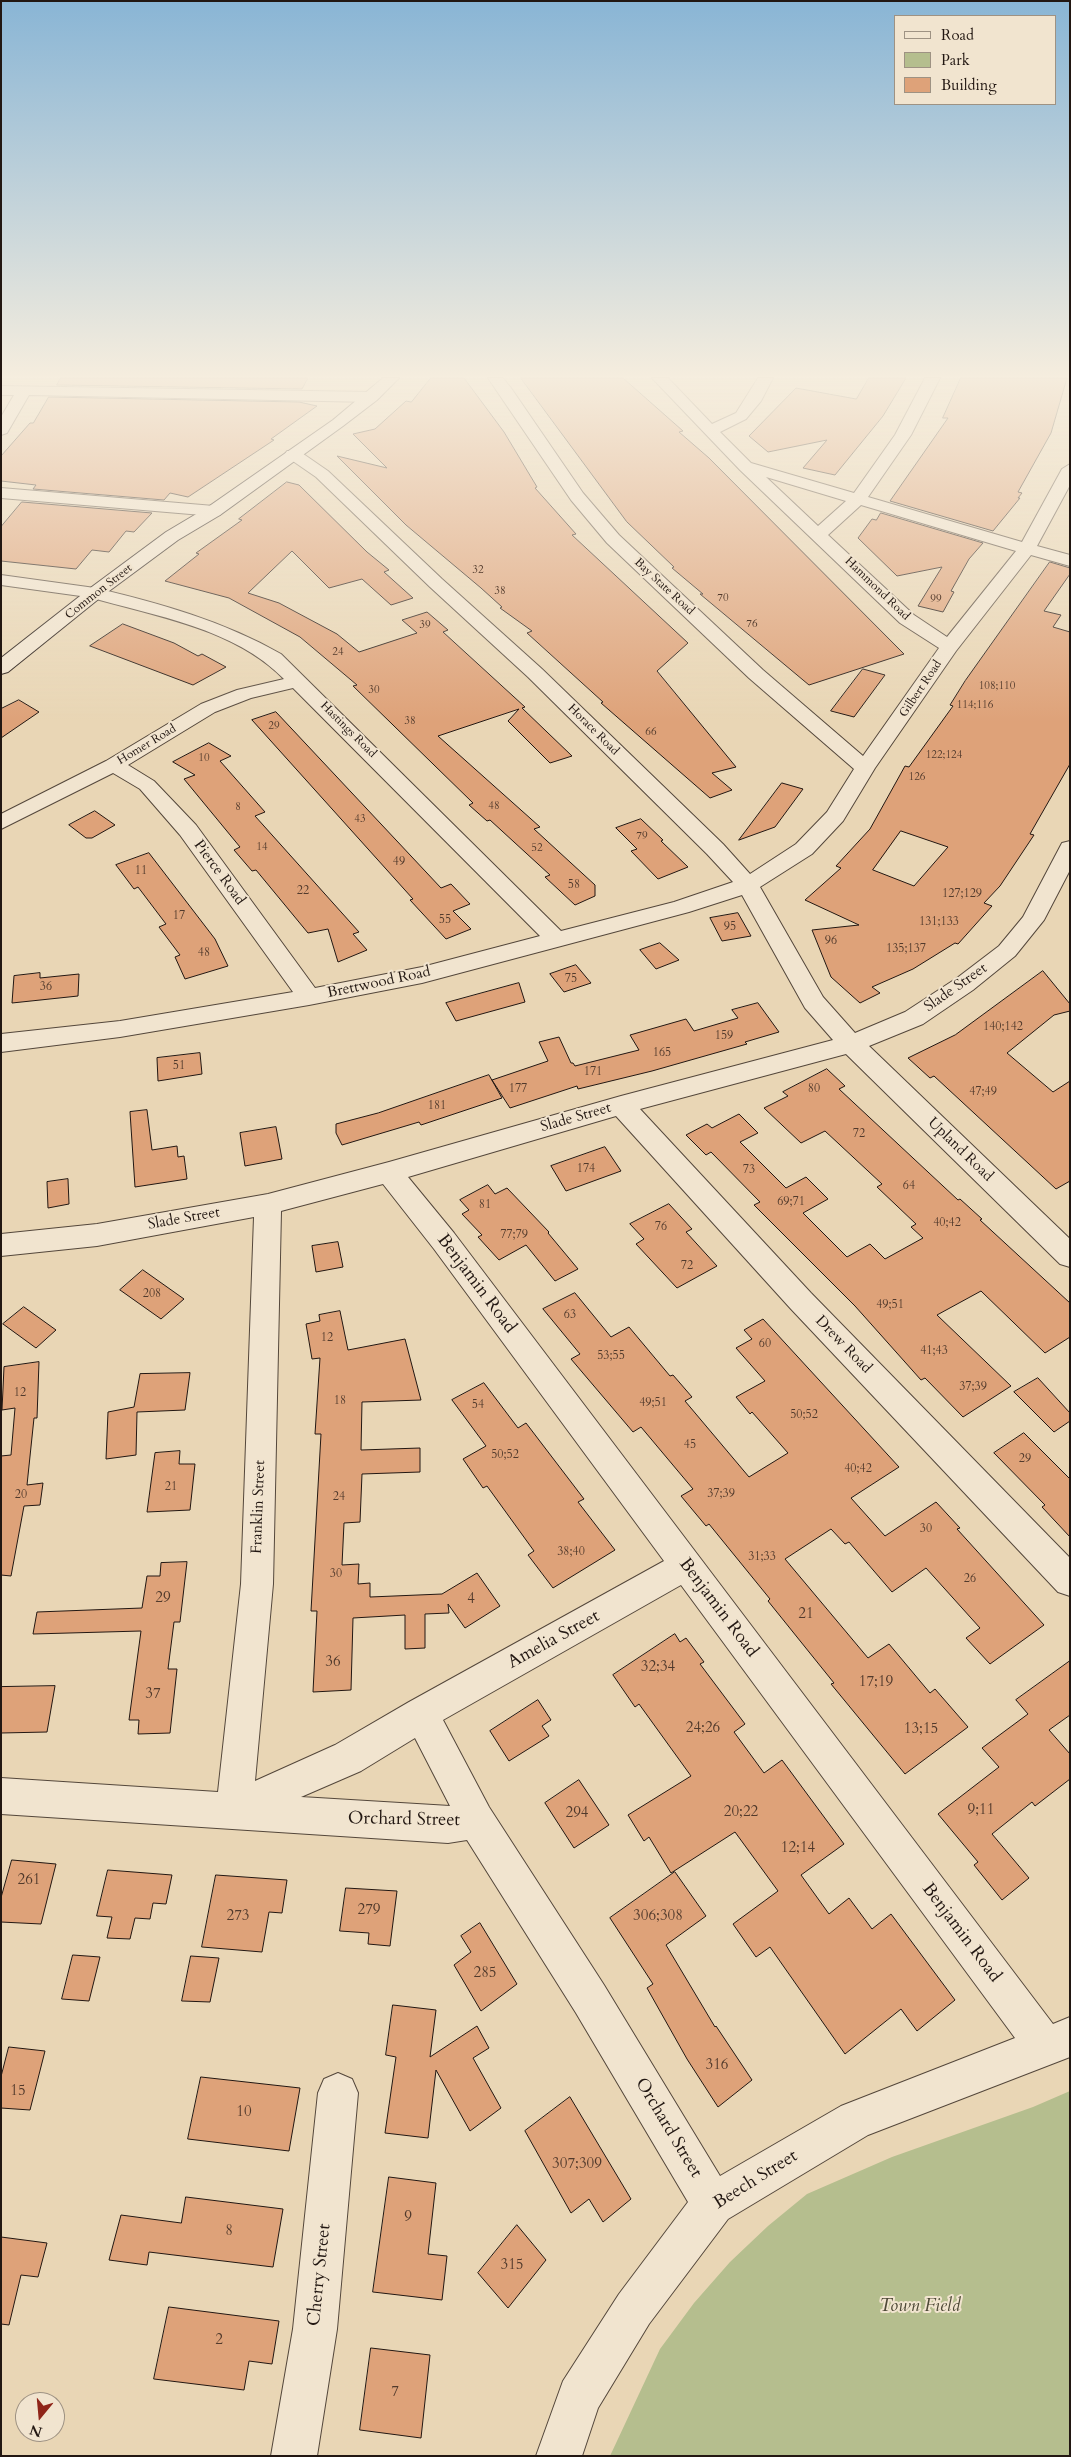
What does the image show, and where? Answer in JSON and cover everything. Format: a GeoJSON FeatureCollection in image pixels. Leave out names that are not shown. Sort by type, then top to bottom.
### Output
{"type":"FeatureCollection","features":[{"type":"Feature","properties":{"kind":"street"},"geometry":{"type":"LineString","coordinates":[[1,493],[214,510]]}},
{"type":"Feature","properties":{"kind":"street","name":"Common Street"},"geometry":{"type":"LineString","coordinates":[[1,668],[95,593],[172,536],[238,493]]}},
{"type":"Feature","properties":{"kind":"street","name":"Horace Road"},"geometry":{"type":"LineString","coordinates":[[342,493],[436,583],[535,673],[715,849],[748,885],[814,1002],[850,1044]]}},
{"type":"Feature","properties":{"kind":"street","name":"Bay State Road"},"geometry":{"type":"LineString","coordinates":[[575,493],[613,539],[756,674],[865,768]]}},
{"type":"Feature","properties":{"kind":"street","name":"Hammond Road"},"geometry":{"type":"LineString","coordinates":[[774,493],[907,619],[949,648]]}},
{"type":"Feature","properties":{"kind":"street"},"geometry":{"type":"LineString","coordinates":[[832,493],[1070,561]]}},
{"type":"Feature","properties":{"kind":"street"},"geometry":{"type":"LineString","coordinates":[[819,534],[857,500],[862,493]]}},
{"type":"Feature","properties":{"kind":"street","name":"Gilbert Road"},"geometry":{"type":"LineString","coordinates":[[748,885],[804,849],[835,816],[865,768],[949,648],[1027,549],[1057,493]]}},
{"type":"Feature","properties":{"kind":"street","name":"Hastings Road"},"geometry":{"type":"LineString","coordinates":[[1,580],[95,593],[210,627],[251,643],[274,658],[298,681],[556,939]]}},
{"type":"Feature","properties":{"kind":"street","name":"Homer Road"},"geometry":{"type":"LineString","coordinates":[[1,823],[113,765],[208,708],[244,694],[298,681]]}},
{"type":"Feature","properties":{"kind":"street","name":"Pierce Road"},"geometry":{"type":"LineString","coordinates":[[113,765],[147,785],[188,830],[310,997]]}},
{"type":"Feature","properties":{"kind":"street","name":"Slade Street"},"geometry":{"type":"LineString","coordinates":[[1,1245],[98,1235],[268,1204],[389,1172],[620,1105],[850,1044],[914,1018],[965,984],[1007,951],[1033,920],[1067,862]]}},
{"type":"Feature","properties":{"kind":"street","name":"Brettwood Road"},"geometry":{"type":"LineString","coordinates":[[1,1043],[120,1029],[310,997],[422,975],[681,907],[748,885]]}},
{"type":"Feature","properties":{"kind":"street","name":"Upland Road"},"geometry":{"type":"LineString","coordinates":[[850,1044],[1070,1256]]}},
{"type":"Feature","properties":{"kind":"street","name":"Drew Road"},"geometry":{"type":"LineString","coordinates":[[620,1105],[801,1300],[1070,1581]]}},
{"type":"Feature","properties":{"kind":"street","name":"Benjamin Road"},"geometry":{"type":"LineString","coordinates":[[389,1172],[444,1241],[686,1565],[1058,2041]]}},
{"type":"Feature","properties":{"kind":"street","name":"Franklin Street"},"geometry":{"type":"LineString","coordinates":[[234,1809],[256,1584],[268,1204]]}},
{"type":"Feature","properties":{"kind":"street","name":"Amelia Street"},"geometry":{"type":"LineString","coordinates":[[234,1809],[348,1758],[421,1714],[686,1565]]}},
{"type":"Feature","properties":{"kind":"street"},"geometry":{"type":"LineString","coordinates":[[421,1714],[476,1820]]}},
{"type":"Feature","properties":{"kind":"street","name":"Orchard Street"},"geometry":{"type":"LineString","coordinates":[[1,1796],[234,1809],[336,1819],[448,1825],[476,1820],[590,1999],[713,2204]]}},
{"type":"Feature","properties":{"kind":"street","name":"Beech Street"},"geometry":{"type":"LineString","coordinates":[[559,2456],[579,2397],[634,2310],[713,2204],[855,2120],[1058,2041]]}},
{"type":"Feature","properties":{"kind":"street","name":"Cherry Street"},"geometry":{"type":"LineString","coordinates":[[294,2456],[315,2329],[338,2093]]}},
{"type":"Feature","properties":{"kind":"green space","name":"Town Field"},"geometry":{"type":"Polygon","coordinates":[[[1070,2091],[1070,2456],[610,2456],[660,2349],[694,2303],[730,2262],[768,2226],[807,2194],[892,2157],[1033,2107],[1070,2091]]]}},
{"type":"Feature","properties":{"kind":"building"},"geometry":{"type":"Polygon","coordinates":[[[77,493],[195,493],[188,497],[170,493],[164,500],[77,493]]]}},
{"type":"Feature","properties":{"kind":"building"},"geometry":{"type":"Polygon","coordinates":[[[273,493],[307,493],[367,552],[389,570],[384,572],[413,598],[391,605],[362,579],[329,588],[292,551],[248,593],[279,603],[337,634],[359,652],[417,633],[402,620],[427,612],[448,630],[443,632],[525,707],[522,708],[572,756],[550,763],[508,721],[519,709],[438,736],[540,827],[534,829],[595,885],[595,896],[575,905],[545,877],[550,875],[490,820],[487,821],[469,805],[473,803],[353,686],[357,685],[300,637],[229,598],[165,581],[199,554],[196,553],[242,520],[239,519],[273,493]]]}},
{"type":"Feature","properties":{"kind":"building"},"geometry":{"type":"Polygon","coordinates":[[[374,493],[539,493],[576,534],[572,535],[688,643],[657,671],[736,767],[712,773],[732,790],[710,798],[601,703],[603,702],[527,633],[532,631],[500,608],[502,607],[481,588],[406,525],[374,493]]]}},
{"type":"Feature","properties":{"kind":"building"},"geometry":{"type":"Polygon","coordinates":[[[605,493],[743,493],[904,654],[809,685],[700,594],[703,594],[672,568],[674,567],[627,522],[605,493]]]}},
{"type":"Feature","properties":{"kind":"building"},"geometry":{"type":"Polygon","coordinates":[[[896,493],[1022,493],[993,531],[890,501],[896,493]]]}},
{"type":"Feature","properties":{"kind":"building"},"geometry":{"type":"Polygon","coordinates":[[[22,502],[152,513],[134,532],[126,531],[109,552],[92,550],[76,569],[1,561],[1,527],[22,502]]]}},
{"type":"Feature","properties":{"kind":"building"},"geometry":{"type":"Polygon","coordinates":[[[881,513],[983,543],[969,559],[951,591],[954,592],[943,612],[918,606],[942,567],[897,576],[858,538],[872,519],[876,520],[881,513]]]}},
{"type":"Feature","properties":{"kind":"building"},"geometry":{"type":"Polygon","coordinates":[[[1050,562],[1070,568],[1070,574],[1044,611],[1061,615],[1053,627],[1070,632],[1070,764],[1030,834],[1034,835],[1000,886],[984,903],[992,906],[958,944],[955,943],[913,969],[872,987],[880,993],[860,1003],[831,977],[812,930],[859,925],[805,900],[841,868],[836,866],[870,829],[905,766],[909,767],[953,706],[950,705],[1050,562]],[[901,831],[873,870],[914,886],[948,847],[901,831]]]}},
{"type":"Feature","properties":{"kind":"building"},"geometry":{"type":"Polygon","coordinates":[[[123,624],[174,643],[198,656],[202,654],[226,667],[193,685],[90,646],[123,624]]]}},
{"type":"Feature","properties":{"kind":"building"},"geometry":{"type":"Polygon","coordinates":[[[863,669],[885,675],[854,717],[831,711],[863,669]]]}},
{"type":"Feature","properties":{"kind":"building"},"geometry":{"type":"Polygon","coordinates":[[[19,700],[39,712],[1,738],[1,709],[19,700]]]}},
{"type":"Feature","properties":{"kind":"building"},"geometry":{"type":"Polygon","coordinates":[[[276,712],[441,888],[451,884],[470,904],[453,911],[471,929],[446,939],[410,900],[413,899],[252,720],[276,712]]]}},
{"type":"Feature","properties":{"kind":"building"},"geometry":{"type":"Polygon","coordinates":[[[209,743],[231,756],[220,761],[265,812],[255,816],[359,932],[353,934],[367,950],[338,962],[328,929],[308,933],[256,870],[252,871],[234,850],[240,847],[184,779],[195,775],[173,762],[209,743]]]}},
{"type":"Feature","properties":{"kind":"building"},"geometry":{"type":"Polygon","coordinates":[[[782,783],[803,789],[775,827],[739,840],[782,783]]]}},
{"type":"Feature","properties":{"kind":"building"},"geometry":{"type":"Polygon","coordinates":[[[95,811],[115,825],[92,838],[86,838],[69,825],[95,811]]]}},
{"type":"Feature","properties":{"kind":"building"},"geometry":{"type":"Polygon","coordinates":[[[641,819],[688,867],[658,879],[631,851],[637,849],[616,828],[641,819]]]}},
{"type":"Feature","properties":{"kind":"building"},"geometry":{"type":"Polygon","coordinates":[[[149,853],[215,939],[228,966],[185,979],[175,957],[180,955],[159,927],[166,924],[138,887],[134,889],[116,865],[149,853]]]}},
{"type":"Feature","properties":{"kind":"building"},"geometry":{"type":"Polygon","coordinates":[[[738,913],[751,936],[722,941],[710,918],[738,913]]]}},
{"type":"Feature","properties":{"kind":"building"},"geometry":{"type":"Polygon","coordinates":[[[660,943],[679,960],[656,969],[640,950],[660,943]]]}},
{"type":"Feature","properties":{"kind":"building"},"geometry":{"type":"Polygon","coordinates":[[[576,965],[591,983],[564,992],[550,974],[576,965]]]}},
{"type":"Feature","properties":{"kind":"building"},"geometry":{"type":"Polygon","coordinates":[[[1043,971],[1070,1004],[1070,1011],[1054,1015],[1007,1053],[1053,1092],[1070,1081],[1070,1181],[1056,1189],[934,1076],[930,1078],[908,1058],[955,1035],[1043,971]]]}},
{"type":"Feature","properties":{"kind":"building"},"geometry":{"type":"Polygon","coordinates":[[[40,973],[40,978],[79,974],[78,996],[12,1003],[14,976],[40,973]]]}},
{"type":"Feature","properties":{"kind":"building"},"geometry":{"type":"Polygon","coordinates":[[[519,983],[525,1002],[456,1021],[446,1003],[519,983]]]}},
{"type":"Feature","properties":{"kind":"building"},"geometry":{"type":"Polygon","coordinates":[[[758,1003],[779,1032],[745,1042],[747,1044],[652,1071],[578,1089],[577,1086],[510,1108],[492,1080],[548,1061],[539,1042],[559,1037],[571,1063],[575,1066],[639,1050],[630,1035],[686,1019],[694,1031],[738,1018],[732,1010],[758,1003]]]}},
{"type":"Feature","properties":{"kind":"building"},"geometry":{"type":"Polygon","coordinates":[[[200,1053],[202,1074],[158,1081],[157,1058],[200,1053]]]}},
{"type":"Feature","properties":{"kind":"building"},"geometry":{"type":"Polygon","coordinates":[[[827,1069],[845,1086],[839,1089],[958,1200],[960,1199],[982,1219],[980,1220],[1070,1303],[1070,1337],[1045,1353],[981,1291],[937,1315],[1011,1386],[963,1417],[925,1378],[921,1380],[855,1306],[754,1205],[760,1202],[711,1152],[706,1155],[686,1135],[707,1124],[712,1128],[739,1114],[758,1133],[740,1142],[786,1188],[806,1177],[828,1199],[803,1213],[847,1257],[870,1244],[885,1259],[923,1238],[911,1227],[916,1224],[877,1187],[882,1184],[825,1131],[801,1143],[764,1108],[788,1096],[783,1092],[827,1069]]]}},
{"type":"Feature","properties":{"kind":"building"},"geometry":{"type":"Polygon","coordinates":[[[489,1075],[502,1098],[421,1125],[419,1122],[342,1145],[336,1133],[336,1124],[378,1113],[489,1075]]]}},
{"type":"Feature","properties":{"kind":"building"},"geometry":{"type":"Polygon","coordinates":[[[147,1110],[152,1150],[177,1146],[178,1157],[184,1156],[187,1179],[135,1187],[130,1112],[147,1110]]]}},
{"type":"Feature","properties":{"kind":"building"},"geometry":{"type":"Polygon","coordinates":[[[276,1127],[282,1159],[245,1166],[240,1133],[276,1127]]]}},
{"type":"Feature","properties":{"kind":"building"},"geometry":{"type":"Polygon","coordinates":[[[605,1147],[621,1171],[566,1191],[551,1166],[605,1147]]]}},
{"type":"Feature","properties":{"kind":"building"},"geometry":{"type":"Polygon","coordinates":[[[68,1179],[69,1204],[48,1208],[47,1182],[68,1179]]]}},
{"type":"Feature","properties":{"kind":"building"},"geometry":{"type":"Polygon","coordinates":[[[488,1185],[495,1194],[507,1188],[549,1232],[578,1269],[555,1281],[526,1245],[499,1260],[478,1237],[482,1235],[462,1214],[469,1210],[460,1200],[488,1185]]]}},
{"type":"Feature","properties":{"kind":"building"},"geometry":{"type":"Polygon","coordinates":[[[669,1204],[692,1229],[686,1232],[717,1266],[677,1288],[636,1244],[644,1239],[630,1224],[669,1204]]]}},
{"type":"Feature","properties":{"kind":"building"},"geometry":{"type":"Polygon","coordinates":[[[338,1242],[343,1267],[316,1272],[312,1246],[338,1242]]]}},
{"type":"Feature","properties":{"kind":"building"},"geometry":{"type":"Polygon","coordinates":[[[143,1270],[184,1299],[161,1319],[120,1290],[143,1270]]]}},
{"type":"Feature","properties":{"kind":"building"},"geometry":{"type":"Polygon","coordinates":[[[575,1293],[611,1337],[629,1327],[670,1376],[673,1375],[692,1397],[685,1401],[749,1477],[788,1453],[752,1412],[750,1414],[736,1397],[765,1381],[736,1348],[752,1339],[744,1330],[763,1319],[899,1467],[851,1498],[885,1536],[936,1502],[960,1528],[957,1529],[1044,1625],[990,1664],[966,1638],[980,1628],[926,1568],[892,1592],[849,1542],[845,1544],[831,1529],[785,1559],[868,1658],[889,1644],[930,1693],[935,1689],[968,1727],[905,1774],[831,1684],[834,1683],[768,1601],[770,1599],[709,1524],[706,1526],[681,1496],[693,1489],[641,1427],[633,1432],[571,1359],[580,1354],[543,1309],[575,1293]]]}},
{"type":"Feature","properties":{"kind":"building"},"geometry":{"type":"Polygon","coordinates":[[[24,1307],[56,1330],[36,1348],[3,1324],[24,1307]]]}},
{"type":"Feature","properties":{"kind":"building"},"geometry":{"type":"Polygon","coordinates":[[[340,1311],[348,1350],[405,1339],[421,1400],[362,1402],[361,1450],[420,1448],[420,1472],[362,1474],[360,1522],[344,1523],[342,1565],[359,1564],[358,1584],[370,1583],[370,1597],[442,1594],[477,1573],[500,1606],[465,1628],[448,1604],[449,1613],[425,1614],[425,1648],[405,1649],[405,1615],[353,1618],[351,1690],[313,1692],[317,1611],[311,1611],[321,1434],[315,1434],[320,1358],[312,1359],[306,1324],[320,1321],[319,1315],[340,1311]]]}},
{"type":"Feature","properties":{"kind":"building"},"geometry":{"type":"Polygon","coordinates":[[[39,1362],[37,1418],[34,1418],[27,1485],[43,1483],[40,1505],[24,1506],[11,1576],[1,1575],[1,1456],[11,1455],[15,1408],[2,1410],[4,1367],[39,1362]]]}},
{"type":"Feature","properties":{"kind":"building"},"geometry":{"type":"Polygon","coordinates":[[[190,1373],[185,1410],[137,1412],[136,1455],[106,1459],[108,1412],[134,1407],[140,1374],[190,1373]]]}},
{"type":"Feature","properties":{"kind":"building"},"geometry":{"type":"Polygon","coordinates":[[[1038,1378],[1070,1413],[1070,1421],[1054,1432],[1014,1392],[1038,1378]]]}},
{"type":"Feature","properties":{"kind":"building"},"geometry":{"type":"Polygon","coordinates":[[[484,1383],[518,1428],[526,1423],[584,1499],[578,1502],[615,1550],[553,1588],[528,1555],[534,1551],[487,1486],[483,1488],[463,1459],[486,1446],[452,1400],[484,1383]]]}},
{"type":"Feature","properties":{"kind":"building"},"geometry":{"type":"Polygon","coordinates":[[[1024,1433],[1070,1479],[1070,1537],[1042,1507],[1045,1505],[994,1453],[1024,1433]]]}},
{"type":"Feature","properties":{"kind":"building"},"geometry":{"type":"Polygon","coordinates":[[[180,1451],[179,1464],[195,1464],[190,1510],[147,1512],[155,1453],[180,1451]]]}},
{"type":"Feature","properties":{"kind":"building"},"geometry":{"type":"Polygon","coordinates":[[[187,1562],[180,1622],[174,1622],[168,1669],[177,1669],[170,1733],[138,1734],[139,1720],[129,1720],[141,1631],[33,1634],[37,1612],[142,1608],[147,1576],[160,1576],[161,1563],[187,1562]]]}},
{"type":"Feature","properties":{"kind":"building"},"geometry":{"type":"Polygon","coordinates":[[[675,1634],[680,1642],[686,1638],[704,1662],[700,1664],[745,1724],[734,1732],[764,1773],[782,1760],[844,1844],[801,1875],[829,1914],[849,1898],[872,1929],[891,1914],[955,2000],[917,2031],[901,2009],[845,2054],[770,1947],[756,1957],[733,1924],[778,1891],[735,1832],[671,1873],[649,1837],[644,1841],[628,1815],[691,1776],[639,1704],[635,1707],[613,1675],[675,1634]]]}},
{"type":"Feature","properties":{"kind":"building"},"geometry":{"type":"Polygon","coordinates":[[[1070,1661],[1070,1715],[1049,1730],[1070,1754],[1070,1779],[1035,1806],[1032,1802],[992,1834],[1029,1878],[1002,1900],[974,1865],[978,1862],[938,1814],[999,1767],[982,1748],[1028,1714],[1016,1700],[1070,1661]]]}},
{"type":"Feature","properties":{"kind":"building"},"geometry":{"type":"Polygon","coordinates":[[[55,1686],[47,1732],[1,1733],[1,1687],[55,1686]]]}},
{"type":"Feature","properties":{"kind":"building"},"geometry":{"type":"Polygon","coordinates":[[[538,1700],[551,1720],[542,1726],[549,1736],[509,1761],[490,1731],[538,1700]]]}},
{"type":"Feature","properties":{"kind":"building"},"geometry":{"type":"Polygon","coordinates":[[[579,1780],[609,1825],[574,1848],[545,1803],[579,1780]]]}},
{"type":"Feature","properties":{"kind":"building"},"geometry":{"type":"Polygon","coordinates":[[[12,1860],[56,1864],[41,1924],[1,1922],[1,1898],[12,1860]]]}},
{"type":"Feature","properties":{"kind":"building"},"geometry":{"type":"Polygon","coordinates":[[[108,1870],[172,1875],[166,1904],[153,1903],[150,1919],[135,1918],[130,1939],[107,1938],[112,1917],[97,1916],[108,1870]]]}},
{"type":"Feature","properties":{"kind":"building"},"geometry":{"type":"Polygon","coordinates":[[[675,1872],[706,1916],[666,1945],[715,2027],[752,2080],[718,2107],[687,2059],[647,1988],[653,1984],[610,1918],[675,1872]]]}},
{"type":"Feature","properties":{"kind":"building"},"geometry":{"type":"Polygon","coordinates":[[[216,1875],[287,1880],[282,1913],[269,1912],[262,1952],[202,1947],[216,1875]]]}},
{"type":"Feature","properties":{"kind":"building"},"geometry":{"type":"Polygon","coordinates":[[[346,1888],[397,1891],[390,1946],[368,1944],[369,1933],[340,1931],[346,1888]]]}},
{"type":"Feature","properties":{"kind":"building"},"geometry":{"type":"Polygon","coordinates":[[[480,1923],[517,1984],[481,2011],[454,1965],[471,1952],[461,1936],[480,1923]]]}},
{"type":"Feature","properties":{"kind":"building"},"geometry":{"type":"Polygon","coordinates":[[[73,1955],[100,1957],[89,2001],[62,1999],[73,1955]]]}},
{"type":"Feature","properties":{"kind":"building"},"geometry":{"type":"Polygon","coordinates":[[[191,1956],[219,1958],[210,2002],[182,2001],[191,1956]]]}},
{"type":"Feature","properties":{"kind":"building"},"geometry":{"type":"Polygon","coordinates":[[[393,2005],[436,2010],[430,2057],[477,2026],[489,2048],[473,2058],[501,2108],[470,2131],[436,2070],[428,2138],[385,2133],[396,2057],[386,2055],[393,2005]]]}},
{"type":"Feature","properties":{"kind":"building"},"geometry":{"type":"Polygon","coordinates":[[[9,2047],[45,2051],[30,2110],[1,2108],[1,2077],[9,2047]]]}},
{"type":"Feature","properties":{"kind":"building"},"geometry":{"type":"Polygon","coordinates":[[[201,2077],[300,2088],[289,2151],[188,2139],[201,2077]]]}},
{"type":"Feature","properties":{"kind":"building"},"geometry":{"type":"Polygon","coordinates":[[[570,2097],[631,2199],[603,2222],[589,2199],[571,2213],[525,2131],[570,2097]]]}},
{"type":"Feature","properties":{"kind":"building"},"geometry":{"type":"Polygon","coordinates":[[[389,2177],[436,2183],[428,2254],[447,2256],[442,2300],[373,2292],[389,2177]]]}},
{"type":"Feature","properties":{"kind":"building"},"geometry":{"type":"Polygon","coordinates":[[[186,2197],[283,2209],[273,2267],[149,2252],[147,2265],[109,2260],[121,2215],[181,2223],[186,2197]]]}},
{"type":"Feature","properties":{"kind":"building"},"geometry":{"type":"Polygon","coordinates":[[[517,2225],[546,2260],[508,2308],[478,2273],[517,2225]]]}},
{"type":"Feature","properties":{"kind":"building"},"geometry":{"type":"Polygon","coordinates":[[[1,2237],[47,2243],[38,2277],[21,2275],[9,2325],[1,2324],[1,2237]]]}},
{"type":"Feature","properties":{"kind":"building"},"geometry":{"type":"Polygon","coordinates":[[[169,2307],[279,2321],[272,2364],[249,2361],[244,2390],[154,2379],[169,2307]]]}},
{"type":"Feature","properties":{"kind":"building"},"geometry":{"type":"Polygon","coordinates":[[[371,2348],[430,2355],[421,2438],[360,2430],[371,2348]]]}}]}
